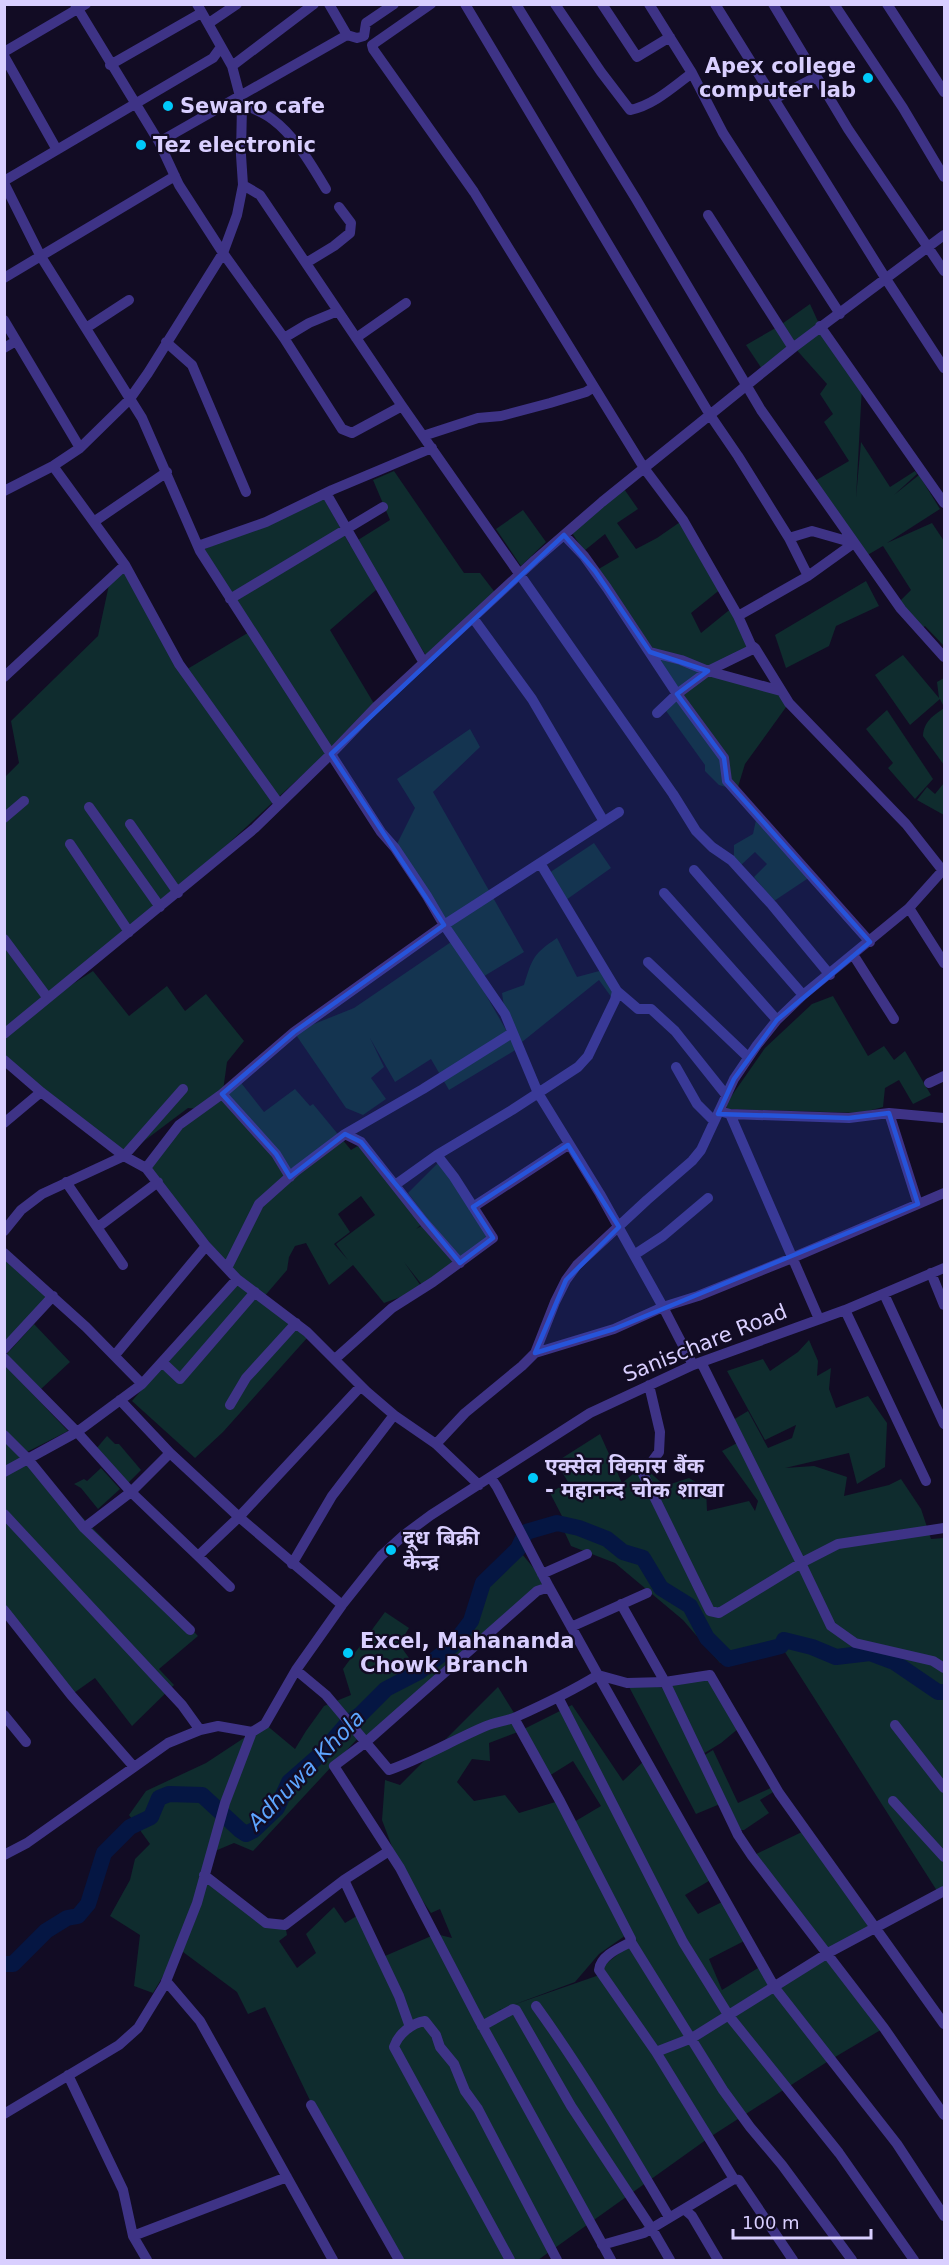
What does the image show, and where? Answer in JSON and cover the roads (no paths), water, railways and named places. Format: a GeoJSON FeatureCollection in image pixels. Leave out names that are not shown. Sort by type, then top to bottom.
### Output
{"type":"FeatureCollection","features":[{"type":"Feature","properties":{"kind":"street"},"geometry":{"type":"LineString","coordinates":[[209,23],[237,4]]}},
{"type":"Feature","properties":{"kind":"street"},"geometry":{"type":"LineString","coordinates":[[232,66],[314,4]]}},
{"type":"Feature","properties":{"kind":"street"},"geometry":{"type":"LineString","coordinates":[[329,4],[347,35],[357,38],[364,36],[366,23],[394,4]]}},
{"type":"Feature","properties":{"kind":"street"},"geometry":{"type":"LineString","coordinates":[[431,4],[372,45],[373,48],[474,192],[644,468],[683,520],[738,616],[751,645],[756,648],[789,703],[906,824],[944,870],[909,908],[854,956],[803,995],[777,1020],[748,1057],[726,1095],[721,1116],[701,1150],[692,1161],[577,1265],[566,1280],[536,1353]]}},
{"type":"Feature","properties":{"kind":"street"},"geometry":{"type":"LineString","coordinates":[[465,4],[710,415],[789,538],[808,576]]}},
{"type":"Feature","properties":{"kind":"street"},"geometry":{"type":"LineString","coordinates":[[516,4],[636,199],[746,386],[901,609],[945,657]]}},
{"type":"Feature","properties":{"kind":"street"},"geometry":{"type":"LineString","coordinates":[[555,4],[630,110],[657,99],[692,74]]}},
{"type":"Feature","properties":{"kind":"street"},"geometry":{"type":"LineString","coordinates":[[602,4],[637,57],[670,37]]}},
{"type":"Feature","properties":{"kind":"street"},"geometry":{"type":"LineString","coordinates":[[649,4],[692,74],[723,133],[840,314]]}},
{"type":"Feature","properties":{"kind":"street"},"geometry":{"type":"LineString","coordinates":[[715,4],[886,279],[945,368]]}},
{"type":"Feature","properties":{"kind":"street"},"geometry":{"type":"LineString","coordinates":[[773,4],[816,77],[945,272]]}},
{"type":"Feature","properties":{"kind":"street"},"geometry":{"type":"LineString","coordinates":[[834,4],[903,108],[945,177]]}},
{"type":"Feature","properties":{"kind":"street"},"geometry":{"type":"LineString","coordinates":[[887,4],[945,92]]}},
{"type":"Feature","properties":{"kind":"street"},"geometry":{"type":"LineString","coordinates":[[57,150],[4,54],[80,6],[111,65],[159,142],[175,176],[223,253],[284,338],[342,429],[352,433],[402,406]]}},
{"type":"Feature","properties":{"kind":"street"},"geometry":{"type":"LineString","coordinates":[[4,491],[53,466],[80,448],[129,400],[223,253],[237,215],[243,185],[242,100],[232,66],[199,9],[111,65]]}},
{"type":"Feature","properties":{"kind":"street"},"geometry":{"type":"LineString","coordinates":[[159,142],[242,100],[347,35]]}},
{"type":"Feature","properties":{"kind":"street"},"geometry":{"type":"LineString","coordinates":[[221,47],[213,58],[4,182],[40,255],[142,418],[198,546],[381,832],[395,848],[505,1014],[538,1093],[619,1227],[697,1364],[801,1563],[831,1626],[855,1643],[933,1661],[945,1668]]}},
{"type":"Feature","properties":{"kind":"street"},"geometry":{"type":"LineString","coordinates":[[774,99],[816,77]]}},
{"type":"Feature","properties":{"kind":"street"},"geometry":{"type":"LineString","coordinates":[[242,100],[271,118],[284,130],[304,154],[326,189]]}},
{"type":"Feature","properties":{"kind":"street"},"geometry":{"type":"LineString","coordinates":[[4,278],[175,176]]}},
{"type":"Feature","properties":{"kind":"street"},"geometry":{"type":"LineString","coordinates":[[243,185],[260,195],[402,406],[673,794],[696,831],[730,860],[772,905],[830,975]]}},
{"type":"Feature","properties":{"kind":"street"},"geometry":{"type":"LineString","coordinates":[[306,263],[350,233],[351,224],[339,207]]}},
{"type":"Feature","properties":{"kind":"street"},"geometry":{"type":"LineString","coordinates":[[708,215],[793,348]]}},
{"type":"Feature","properties":{"kind":"street"},"geometry":{"type":"LineString","coordinates":[[4,1034],[255,828],[376,707],[564,535],[820,326],[840,314],[945,234]]}},
{"type":"Feature","properties":{"kind":"street"},"geometry":{"type":"LineString","coordinates":[[86,328],[129,300]]}},
{"type":"Feature","properties":{"kind":"street"},"geometry":{"type":"LineString","coordinates":[[356,338],[406,303]]}},
{"type":"Feature","properties":{"kind":"street"},"geometry":{"type":"LineString","coordinates":[[284,338],[309,323],[338,311]]}},
{"type":"Feature","properties":{"kind":"street"},"geometry":{"type":"LineString","coordinates":[[4,320],[80,448]]}},
{"type":"Feature","properties":{"kind":"street"},"geometry":{"type":"LineString","coordinates":[[820,326],[945,503]]}},
{"type":"Feature","properties":{"kind":"street"},"geometry":{"type":"LineString","coordinates":[[4,348],[16,342]]}},
{"type":"Feature","properties":{"kind":"street"},"geometry":{"type":"LineString","coordinates":[[166,342],[192,365],[246,492]]}},
{"type":"Feature","properties":{"kind":"street"},"geometry":{"type":"LineString","coordinates":[[423,436],[478,418],[501,416],[550,404],[594,387]]}},
{"type":"Feature","properties":{"kind":"street"},"geometry":{"type":"LineString","coordinates":[[198,546],[266,522],[326,493],[432,448]]}},
{"type":"Feature","properties":{"kind":"street"},"geometry":{"type":"LineString","coordinates":[[53,466],[125,565],[179,664],[279,804]]}},
{"type":"Feature","properties":{"kind":"street"},"geometry":{"type":"LineString","coordinates":[[95,521],[167,472]]}},
{"type":"Feature","properties":{"kind":"street"},"geometry":{"type":"LineString","coordinates":[[326,493],[424,663]]}},
{"type":"Feature","properties":{"kind":"street"},"geometry":{"type":"LineString","coordinates":[[230,599],[383,507]]}},
{"type":"Feature","properties":{"kind":"street"},"geometry":{"type":"LineString","coordinates":[[789,538],[812,531],[854,543]]}},
{"type":"Feature","properties":{"kind":"street"},"geometry":{"type":"LineString","coordinates":[[564,535],[595,571],[677,694],[724,758],[727,781],[870,942]]}},
{"type":"Feature","properties":{"kind":"street"},"geometry":{"type":"LineString","coordinates":[[738,616],[808,576],[854,543]]}},
{"type":"Feature","properties":{"kind":"street"},"geometry":{"type":"LineString","coordinates":[[4,677],[125,565]]}},
{"type":"Feature","properties":{"kind":"street"},"geometry":{"type":"LineString","coordinates":[[473,618],[532,699],[603,820]]}},
{"type":"Feature","properties":{"kind":"street"},"geometry":{"type":"LineString","coordinates":[[657,713],[677,694],[708,671],[756,648]]}},
{"type":"Feature","properties":{"kind":"street"},"geometry":{"type":"LineString","coordinates":[[650,652],[781,691]]}},
{"type":"Feature","properties":{"kind":"street"},"geometry":{"type":"LineString","coordinates":[[4,818],[24,801]]}},
{"type":"Feature","properties":{"kind":"street"},"geometry":{"type":"LineString","coordinates":[[89,807],[160,907]]}},
{"type":"Feature","properties":{"kind":"street"},"geometry":{"type":"LineString","coordinates":[[146,1168],[179,1125],[222,1094],[294,1032],[444,925],[603,820],[619,812]]}},
{"type":"Feature","properties":{"kind":"street"},"geometry":{"type":"LineString","coordinates":[[130,824],[178,892]]}},
{"type":"Feature","properties":{"kind":"street"},"geometry":{"type":"LineString","coordinates":[[70,844],[129,932]]}},
{"type":"Feature","properties":{"kind":"street"},"geometry":{"type":"LineString","coordinates":[[540,862],[617,991],[638,1009],[651,1009],[667,1023],[726,1095]]}},
{"type":"Feature","properties":{"kind":"street"},"geometry":{"type":"LineString","coordinates":[[694,870],[803,995]]}},
{"type":"Feature","properties":{"kind":"street"},"geometry":{"type":"LineString","coordinates":[[664,894],[777,1020]]}},
{"type":"Feature","properties":{"kind":"street"},"geometry":{"type":"LineString","coordinates":[[909,908],[945,963]]}},
{"type":"Feature","properties":{"kind":"street"},"geometry":{"type":"LineString","coordinates":[[4,939],[47,997]]}},
{"type":"Feature","properties":{"kind":"street"},"geometry":{"type":"LineString","coordinates":[[854,956],[894,1019]]}},
{"type":"Feature","properties":{"kind":"street"},"geometry":{"type":"LineString","coordinates":[[648,962],[748,1057]]}},
{"type":"Feature","properties":{"kind":"street"},"geometry":{"type":"LineString","coordinates":[[395,1185],[437,1155],[578,1067],[588,1056],[615,1000],[617,991]]}},
{"type":"Feature","properties":{"kind":"street"},"geometry":{"type":"LineString","coordinates":[[227,1268],[259,1204],[290,1177],[345,1134],[423,1089],[512,1033]]}},
{"type":"Feature","properties":{"kind":"street"},"geometry":{"type":"LineString","coordinates":[[4,1060],[41,1092],[124,1156],[146,1168],[206,1246],[237,1279],[296,1323],[361,1386],[394,1415],[436,1444],[479,1485]]}},
{"type":"Feature","properties":{"kind":"street"},"geometry":{"type":"LineString","coordinates":[[676,1067],[697,1104],[721,1116],[849,1118],[889,1113],[945,1118]]}},
{"type":"Feature","properties":{"kind":"street"},"geometry":{"type":"LineString","coordinates":[[929,1083],[945,1076]]}},
{"type":"Feature","properties":{"kind":"street"},"geometry":{"type":"LineString","coordinates":[[4,1230],[21,1210],[42,1194],[124,1156],[183,1089]]}},
{"type":"Feature","properties":{"kind":"street"},"geometry":{"type":"LineString","coordinates":[[4,1123],[41,1092]]}},
{"type":"Feature","properties":{"kind":"street"},"geometry":{"type":"LineString","coordinates":[[222,1094],[276,1154],[290,1177]]}},
{"type":"Feature","properties":{"kind":"street"},"geometry":{"type":"LineString","coordinates":[[889,1113],[918,1204]]}},
{"type":"Feature","properties":{"kind":"street"},"geometry":{"type":"LineString","coordinates":[[721,1116],[792,1258],[819,1319]]}},
{"type":"Feature","properties":{"kind":"street"},"geometry":{"type":"LineString","coordinates":[[345,1134],[362,1142],[460,1263]]}},
{"type":"Feature","properties":{"kind":"street"},"geometry":{"type":"LineString","coordinates":[[473,1207],[568,1145]]}},
{"type":"Feature","properties":{"kind":"street"},"geometry":{"type":"LineString","coordinates":[[335,1359],[392,1308],[493,1238],[437,1155]]}},
{"type":"Feature","properties":{"kind":"street"},"geometry":{"type":"LineString","coordinates":[[66,1182],[123,1265]]}},
{"type":"Feature","properties":{"kind":"street"},"geometry":{"type":"LineString","coordinates":[[98,1227],[158,1182]]}},
{"type":"Feature","properties":{"kind":"street"},"geometry":{"type":"LineString","coordinates":[[436,1444],[465,1413],[536,1353],[614,1329],[663,1307],[698,1296],[792,1258],[945,1193]]}},
{"type":"Feature","properties":{"kind":"street"},"geometry":{"type":"LineString","coordinates":[[634,1255],[663,1236],[708,1198]]}},
{"type":"Feature","properties":{"kind":"street"},"geometry":{"type":"LineString","coordinates":[[115,1355],[206,1246]]}},
{"type":"Feature","properties":{"kind":"street"},"geometry":{"type":"LineString","coordinates":[[4,1253],[53,1296],[142,1384]]}},
{"type":"Feature","properties":{"kind":"street","name":"Sanischare Road"},"geometry":{"type":"LineString","coordinates":[[252,1732],[265,1724],[296,1670],[342,1605],[381,1556],[431,1515],[590,1413],[697,1364],[845,1310],[945,1268]]}},
{"type":"Feature","properties":{"kind":"street"},"geometry":{"type":"LineString","coordinates":[[931,1273],[945,1305]]}},
{"type":"Feature","properties":{"kind":"street"},"geometry":{"type":"LineString","coordinates":[[4,1472],[77,1432],[142,1384],[237,1279]]}},
{"type":"Feature","properties":{"kind":"street"},"geometry":{"type":"LineString","coordinates":[[162,1362],[180,1379],[255,1292]]}},
{"type":"Feature","properties":{"kind":"street"},"geometry":{"type":"LineString","coordinates":[[884,1294],[945,1425]]}},
{"type":"Feature","properties":{"kind":"street"},"geometry":{"type":"LineString","coordinates":[[4,1349],[53,1296]]}},
{"type":"Feature","properties":{"kind":"street"},"geometry":{"type":"LineString","coordinates":[[845,1310],[927,1482]]}},
{"type":"Feature","properties":{"kind":"street"},"geometry":{"type":"LineString","coordinates":[[230,1405],[246,1378],[296,1323]]}},
{"type":"Feature","properties":{"kind":"street"},"geometry":{"type":"LineString","coordinates":[[4,1358],[77,1432],[131,1492],[230,1587]]}},
{"type":"Feature","properties":{"kind":"street"},"geometry":{"type":"LineString","coordinates":[[649,1385],[660,1432],[659,1452],[643,1474],[710,1611],[719,1613],[801,1563],[838,1544],[945,1528]]}},
{"type":"Feature","properties":{"kind":"street"},"geometry":{"type":"LineString","coordinates":[[198,1556],[239,1517],[361,1386]]}},
{"type":"Feature","properties":{"kind":"street"},"geometry":{"type":"LineString","coordinates":[[120,1400],[170,1453],[239,1517],[342,1605]]}},
{"type":"Feature","properties":{"kind":"street"},"geometry":{"type":"LineString","coordinates":[[292,1564],[332,1496],[394,1415]]}},
{"type":"Feature","properties":{"kind":"street"},"geometry":{"type":"LineString","coordinates":[[4,1435],[27,1458],[84,1528],[190,1630]]}},
{"type":"Feature","properties":{"kind":"street"},"geometry":{"type":"LineString","coordinates":[[84,1528],[131,1492],[170,1453]]}},
{"type":"Feature","properties":{"kind":"street"},"geometry":{"type":"LineString","coordinates":[[491,1478],[571,1627],[775,1988],[897,2144],[945,2216]]}},
{"type":"Feature","properties":{"kind":"street"},"geometry":{"type":"LineString","coordinates":[[4,1514],[182,1705],[200,1730]]}},
{"type":"Feature","properties":{"kind":"street"},"geometry":{"type":"LineString","coordinates":[[542,1574],[587,1554]]}},
{"type":"Feature","properties":{"kind":"street"},"geometry":{"type":"LineString","coordinates":[[549,1587],[537,1592],[366,1742],[334,1766],[389,1851],[432,1925],[482,2025],[611,2260]]}},
{"type":"Feature","properties":{"kind":"street"},"geometry":{"type":"LineString","coordinates":[[571,1627],[646,1593]]}},
{"type":"Feature","properties":{"kind":"street"},"geometry":{"type":"LineString","coordinates":[[621,1604],[665,1682],[738,1835],[884,2028],[945,2115]]}},
{"type":"Feature","properties":{"kind":"street"},"geometry":{"type":"LineString","coordinates":[[4,1610],[71,1695],[134,1767]]}},
{"type":"Feature","properties":{"kind":"street"},"geometry":{"type":"LineString","coordinates":[[296,1670],[326,1695],[389,1770],[415,1761],[488,1725],[514,1718],[598,1675],[627,1683],[665,1682],[710,1676],[747,1735],[779,1793],[945,2024]]}},
{"type":"Feature","properties":{"kind":"street"},"geometry":{"type":"LineString","coordinates":[[558,1697],[683,1942],[729,2016],[839,2153],[914,2260]]}},
{"type":"Feature","properties":{"kind":"street"},"geometry":{"type":"LineString","coordinates":[[4,1715],[26,1742]]}},
{"type":"Feature","properties":{"kind":"street"},"geometry":{"type":"LineString","coordinates":[[514,1718],[561,1801],[631,1942],[729,2099],[782,2165],[852,2260]]}},
{"type":"Feature","properties":{"kind":"street"},"geometry":{"type":"LineString","coordinates":[[895,1725],[945,1788]]}},
{"type":"Feature","properties":{"kind":"street"},"geometry":{"type":"LineString","coordinates":[[4,1855],[27,1843],[168,1743],[200,1730],[218,1726],[252,1732],[225,1803],[197,1903],[166,1981],[138,2028],[119,2045],[4,2114]]}},
{"type":"Feature","properties":{"kind":"street"},"geometry":{"type":"LineString","coordinates":[[893,1801],[945,1857]]}},
{"type":"Feature","properties":{"kind":"street"},"geometry":{"type":"LineString","coordinates":[[204,1875],[266,1923],[285,1925],[344,1880],[389,1851]]}},
{"type":"Feature","properties":{"kind":"street"},"geometry":{"type":"LineString","coordinates":[[344,1880],[399,1996],[410,2027]]}},
{"type":"Feature","properties":{"kind":"street"},"geometry":{"type":"LineString","coordinates":[[656,2052],[692,2038],[828,1953],[945,1891]]}},
{"type":"Feature","properties":{"kind":"street"},"geometry":{"type":"LineString","coordinates":[[631,1942],[618,1948],[607,1957],[600,1964],[599,1970],[656,2052],[734,2179],[739,2180],[793,2260]]}},
{"type":"Feature","properties":{"kind":"street"},"geometry":{"type":"LineString","coordinates":[[166,1981],[200,2021],[333,2260]]}},
{"type":"Feature","properties":{"kind":"street"},"geometry":{"type":"LineString","coordinates":[[536,2006],[598,2099],[669,2217]]}},
{"type":"Feature","properties":{"kind":"street"},"geometry":{"type":"LineString","coordinates":[[482,2025],[513,2009],[516,2010],[571,2106],[670,2260]]}},
{"type":"Feature","properties":{"kind":"street"},"geometry":{"type":"LineString","coordinates":[[510,2260],[394,2047],[396,2041],[416,2022],[425,2021],[436,2035],[440,2047],[454,2064],[465,2091],[478,2109],[557,2260]]}},
{"type":"Feature","properties":{"kind":"street"},"geometry":{"type":"LineString","coordinates":[[68,2075],[123,2190],[133,2236],[147,2260]]}},
{"type":"Feature","properties":{"kind":"street"},"geometry":{"type":"LineString","coordinates":[[311,2105],[399,2260]]}},
{"type":"Feature","properties":{"kind":"street"},"geometry":{"type":"LineString","coordinates":[[133,2236],[287,2177]]}},
{"type":"Feature","properties":{"kind":"street"},"geometry":{"type":"LineString","coordinates":[[602,2245],[644,2234],[734,2179]]}},
{"type":"Feature","properties":{"kind":"street"},"geometry":{"type":"LineString","coordinates":[[684,2209],[692,2216],[718,2260]]}},
{"type":"Feature","properties":{"kind":"waterway","name":"Adhuwa Khola"},"geometry":{"type":"LineString","coordinates":[[4,1964],[13,1964],[46,1931],[67,1918],[78,1916],[88,1904],[104,1853],[130,1827],[151,1817],[159,1798],[169,1794],[202,1795],[240,1830],[246,1834],[254,1830],[277,1808],[289,1782],[322,1753],[346,1725],[361,1714],[386,1689],[419,1672],[452,1646],[471,1621],[483,1583],[518,1549],[526,1532],[557,1523],[579,1528],[607,1539],[623,1552],[643,1558],[661,1588],[690,1606],[707,1638],[728,1659],[781,1646],[784,1640],[812,1647],[836,1657],[870,1653],[894,1662],[938,1692],[944,1692]]}},
{"type":"Feature","properties":{"kind":"place","name":"Apex college computer lab"},"geometry":{"type":"Point","coordinates":[868,78]}},
{"type":"Feature","properties":{"kind":"place","name":"Sewaro cafe"},"geometry":{"type":"Point","coordinates":[168,106]}},
{"type":"Feature","properties":{"kind":"place","name":"Tez electronic"},"geometry":{"type":"Point","coordinates":[141,145]}},
{"type":"Feature","properties":{"kind":"place","name":"एक्सेल विकास बैंक - महानन्द चोक शाखा"},"geometry":{"type":"Point","coordinates":[533,1478]}},
{"type":"Feature","properties":{"kind":"place","name":"दूध बिक्री केन्द्र"},"geometry":{"type":"Point","coordinates":[391,1550]}},
{"type":"Feature","properties":{"kind":"place","name":"Excel, Mahananda Chowk Branch"},"geometry":{"type":"Point","coordinates":[348,1653]}}]}
